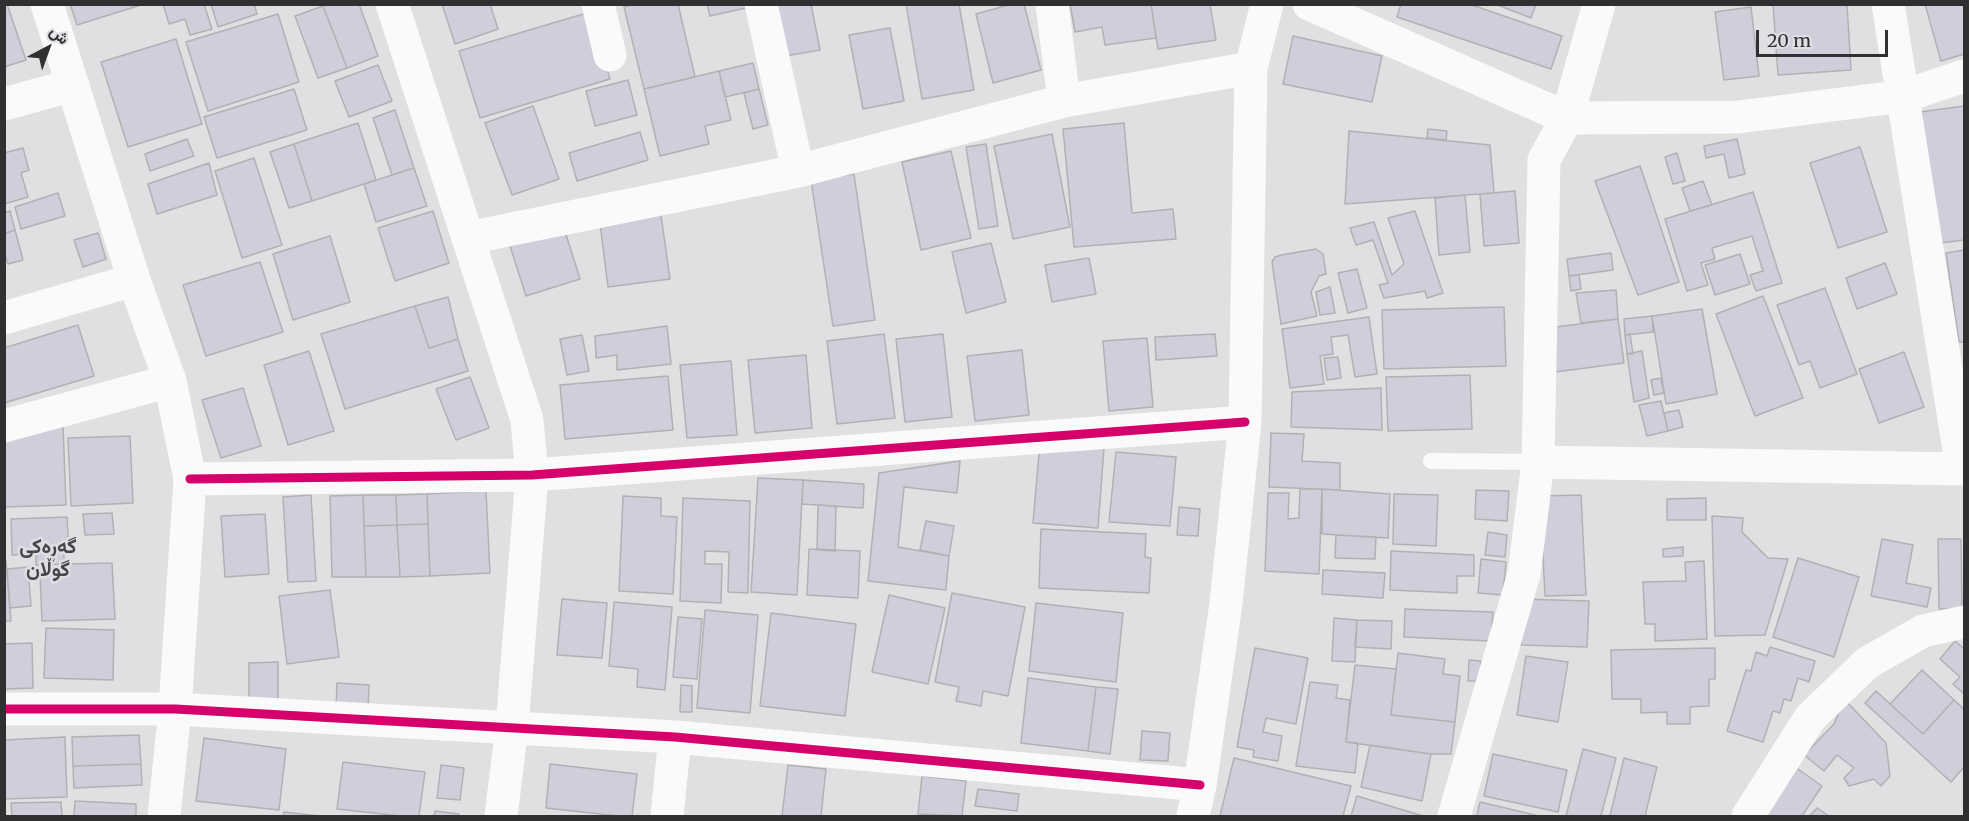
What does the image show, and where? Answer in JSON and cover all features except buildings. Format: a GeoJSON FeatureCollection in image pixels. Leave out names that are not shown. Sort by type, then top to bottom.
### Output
{"type":"FeatureCollection","features":[{"type":"Feature","properties":{"kind":"street"},"geometry":{"type":"LineString","coordinates":[[47,4],[134,280],[170,381],[190,479],[175,709],[164,816]]}},
{"type":"Feature","properties":{"kind":"street"},"geometry":{"type":"LineString","coordinates":[[392,4],[527,420],[532,475],[512,727],[501,816]]}},
{"type":"Feature","properties":{"kind":"street"},"geometry":{"type":"LineString","coordinates":[[598,4],[610,55]]}},
{"type":"Feature","properties":{"kind":"street"},"geometry":{"type":"LineString","coordinates":[[761,4],[798,171]]}},
{"type":"Feature","properties":{"kind":"street"},"geometry":{"type":"LineString","coordinates":[[1052,4],[1064,100]]}},
{"type":"Feature","properties":{"kind":"street"},"geometry":{"type":"LineString","coordinates":[[4,709],[175,709],[675,737],[1197,801],[1226,603],[1245,422],[1251,68],[1267,4]]}},
{"type":"Feature","properties":{"kind":"street"},"geometry":{"type":"LineString","coordinates":[[1309,4],[1567,118],[1738,117],[1904,96],[1965,76]]}},
{"type":"Feature","properties":{"kind":"street"},"geometry":{"type":"LineString","coordinates":[[1454,816],[1524,574],[1538,462],[1544,160],[1567,118],[1599,4]]}},
{"type":"Feature","properties":{"kind":"street"},"geometry":{"type":"LineString","coordinates":[[1538,462],[1964,469],[1888,4]]}},
{"type":"Feature","properties":{"kind":"street"},"geometry":{"type":"LineString","coordinates":[[468,237],[798,171],[1064,100],[1251,68]]}},
{"type":"Feature","properties":{"kind":"street"},"geometry":{"type":"LineString","coordinates":[[4,104],[73,85]]}},
{"type":"Feature","properties":{"kind":"street"},"geometry":{"type":"LineString","coordinates":[[4,318],[134,280]]}},
{"type":"Feature","properties":{"kind":"street"},"geometry":{"type":"LineString","coordinates":[[4,426],[170,381]]}},
{"type":"Feature","properties":{"kind":"street"},"geometry":{"type":"LineString","coordinates":[[190,479],[532,475],[1245,422]]}},
{"type":"Feature","properties":{"kind":"street"},"geometry":{"type":"LineString","coordinates":[[1748,816],[1810,718],[1866,663],[1923,631],[1965,622]]}},
{"type":"Feature","properties":{"kind":"street"},"geometry":{"type":"LineString","coordinates":[[667,816],[675,737]]}},
{"type":"Feature","properties":{"kind":"lane"},"geometry":{"type":"LineString","coordinates":[[1431,461],[1538,462]]}},
{"type":"Feature","properties":{"kind":"cycle path"},"geometry":{"type":"LineString","coordinates":[[190,479],[532,475],[1245,422]]}},
{"type":"Feature","properties":{"kind":"cycle path"},"geometry":{"type":"LineString","coordinates":[[4,709],[175,709],[675,737],[1200,785]]}},
{"type":"Feature","properties":{"kind":"district","name":"گەڕەکی گوڵان"},"geometry":{"type":"Point","coordinates":[48,558]}}]}
